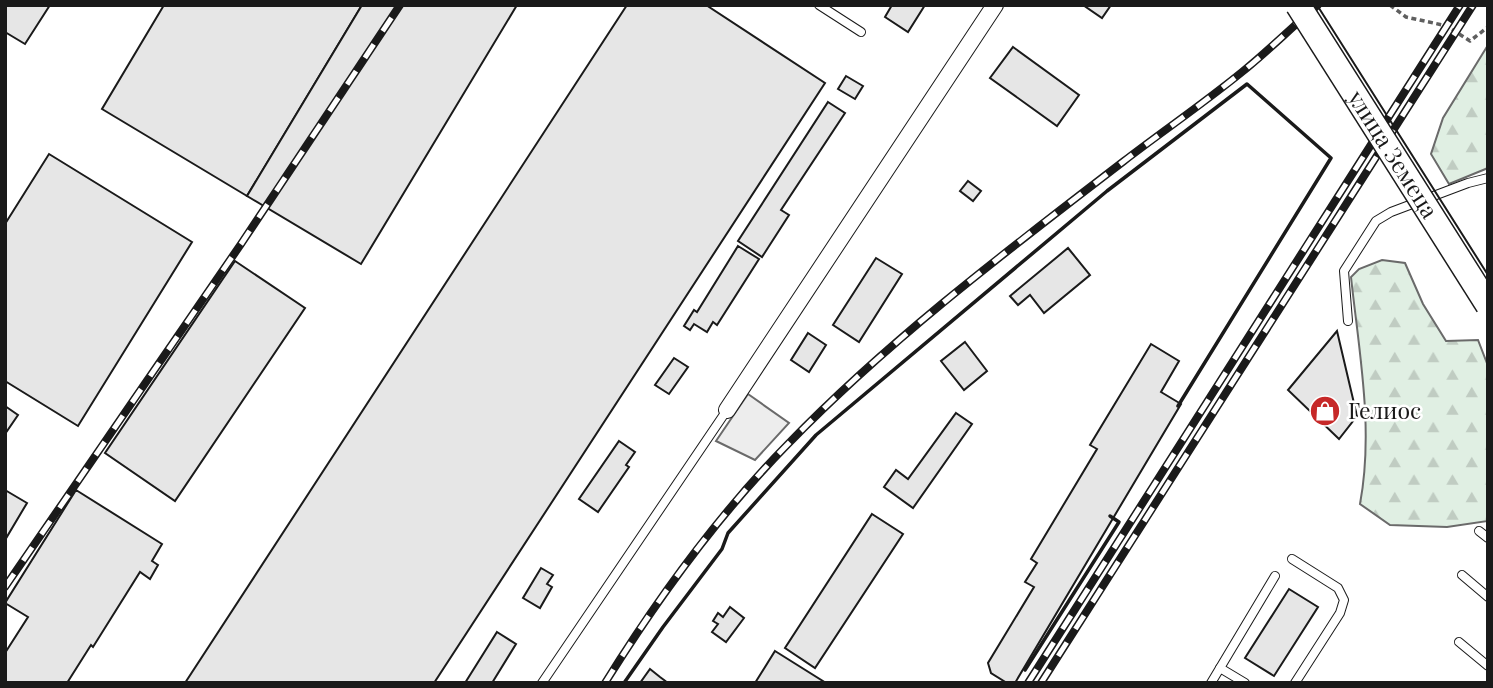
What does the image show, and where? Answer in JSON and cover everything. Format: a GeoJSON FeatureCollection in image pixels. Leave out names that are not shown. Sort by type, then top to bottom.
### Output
{"type":"FeatureCollection","features":[{"type":"Feature","properties":{"kind":"main road","name":"улица Земеца"},"geometry":{"type":"LineString","coordinates":[[1298,5],[1488,305]]}},
{"type":"Feature","properties":{"kind":"street"},"geometry":{"type":"LineString","coordinates":[[727,410],[995,5]]}},
{"type":"Feature","properties":{"kind":"lane"},"geometry":{"type":"LineString","coordinates":[[819,5],[862,32]]}},
{"type":"Feature","properties":{"kind":"lane"},"geometry":{"type":"LineString","coordinates":[[1349,321],[1344,271],[1376,221],[1391,212],[1488,178]]}},
{"type":"Feature","properties":{"kind":"lane"},"geometry":{"type":"LineString","coordinates":[[542,683],[727,410]]}},
{"type":"Feature","properties":{"kind":"lane"},"geometry":{"type":"LineString","coordinates":[[1479,531],[1488,538]]}},
{"type":"Feature","properties":{"kind":"lane"},"geometry":{"type":"LineString","coordinates":[[1292,559],[1338,588],[1344,600],[1294,683]]}},
{"type":"Feature","properties":{"kind":"lane"},"geometry":{"type":"LineString","coordinates":[[1462,575],[1488,597]]}},
{"type":"Feature","properties":{"kind":"lane"},"geometry":{"type":"LineString","coordinates":[[1211,683],[1275,576]]}},
{"type":"Feature","properties":{"kind":"lane"},"geometry":{"type":"LineString","coordinates":[[1459,642],[1488,666]]}},
{"type":"Feature","properties":{"kind":"lane"},"geometry":{"type":"LineString","coordinates":[[1220,668],[1245,683]]}},
{"type":"Feature","properties":{"kind":"path"},"geometry":{"type":"LineString","coordinates":[[1390,5],[1406,17],[1447,26],[1470,41],[1488,27]]}},
{"type":"Feature","properties":{"kind":"green space"},"geometry":{"type":"Polygon","coordinates":[[[1488,45],[1488,168],[1449,184],[1431,154],[1443,118],[1488,45]]]}},
{"type":"Feature","properties":{"kind":"green space"},"geometry":{"type":"Polygon","coordinates":[[[1382,260],[1405,263],[1423,304],[1446,341],[1478,340],[1488,366],[1488,521],[1447,527],[1390,525],[1360,504],[1366,447],[1365,419],[1351,277],[1359,269],[1382,260]]]}},
{"type":"Feature","properties":{"kind":"shaded area"},"geometry":{"type":"Polygon","coordinates":[[[748,394],[789,423],[755,460],[716,441],[748,394]]]}},
{"type":"Feature","properties":{"kind":"building"},"geometry":{"type":"Polygon","coordinates":[[[5,5],[50,5],[25,44],[5,32],[5,5]]]}},
{"type":"Feature","properties":{"kind":"building"},"geometry":{"type":"Polygon","coordinates":[[[164,5],[362,5],[247,196],[102,109],[164,5]]]}},
{"type":"Feature","properties":{"kind":"building"},"geometry":{"type":"Polygon","coordinates":[[[362,5],[517,5],[361,264],[247,196],[362,5]]]}},
{"type":"Feature","properties":{"kind":"building"},"geometry":{"type":"Polygon","coordinates":[[[627,5],[706,5],[825,83],[434,683],[185,683],[627,5]]]}},
{"type":"Feature","properties":{"kind":"building"},"geometry":{"type":"Polygon","coordinates":[[[892,5],[925,5],[908,32],[885,17],[892,5]]]}},
{"type":"Feature","properties":{"kind":"building"},"geometry":{"type":"Polygon","coordinates":[[[1083,5],[1111,5],[1102,18],[1083,5]]]}},
{"type":"Feature","properties":{"kind":"building"},"geometry":{"type":"Polygon","coordinates":[[[1013,47],[1079,95],[1057,126],[990,78],[1013,47]]]}},
{"type":"Feature","properties":{"kind":"building"},"geometry":{"type":"Polygon","coordinates":[[[846,76],[863,86],[855,99],[838,89],[846,76]]]}},
{"type":"Feature","properties":{"kind":"building"},"geometry":{"type":"Polygon","coordinates":[[[828,102],[845,113],[781,210],[789,215],[762,257],[738,241],[828,102]]]}},
{"type":"Feature","properties":{"kind":"building"},"geometry":{"type":"Polygon","coordinates":[[[49,154],[192,242],[78,426],[5,381],[5,224],[49,154]]]}},
{"type":"Feature","properties":{"kind":"building"},"geometry":{"type":"Polygon","coordinates":[[[968,181],[981,191],[973,201],[960,191],[968,181]]]}},
{"type":"Feature","properties":{"kind":"building"},"geometry":{"type":"Polygon","coordinates":[[[738,246],[759,259],[717,325],[713,322],[707,332],[694,324],[690,330],[684,326],[694,310],[697,312],[738,246]]]}},
{"type":"Feature","properties":{"kind":"building"},"geometry":{"type":"Polygon","coordinates":[[[1068,248],[1090,275],[1044,313],[1030,295],[1018,305],[1010,296],[1068,248]]]}},
{"type":"Feature","properties":{"kind":"building"},"geometry":{"type":"Polygon","coordinates":[[[876,258],[902,274],[859,342],[833,325],[876,258]]]}},
{"type":"Feature","properties":{"kind":"building"},"geometry":{"type":"Polygon","coordinates":[[[235,261],[305,308],[175,501],[105,453],[235,261]]]}},
{"type":"Feature","properties":{"kind":"building"},"geometry":{"type":"Polygon","coordinates":[[[1337,331],[1357,416],[1339,439],[1288,390],[1337,331]]]}},
{"type":"Feature","properties":{"kind":"building"},"geometry":{"type":"Polygon","coordinates":[[[808,333],[826,345],[809,372],[791,360],[808,333]]]}},
{"type":"Feature","properties":{"kind":"building"},"geometry":{"type":"Polygon","coordinates":[[[965,342],[987,371],[964,390],[941,361],[965,342]]]}},
{"type":"Feature","properties":{"kind":"building"},"geometry":{"type":"Polygon","coordinates":[[[1151,344],[1179,361],[1161,392],[1181,404],[1015,683],[1007,683],[991,673],[988,663],[1034,587],[1025,582],[1037,563],[1031,559],[1097,449],[1090,445],[1151,344]]]}},
{"type":"Feature","properties":{"kind":"building"},"geometry":{"type":"Polygon","coordinates":[[[674,358],[688,367],[669,394],[655,385],[674,358]]]}},
{"type":"Feature","properties":{"kind":"building"},"geometry":{"type":"Polygon","coordinates":[[[5,406],[18,415],[5,434],[5,406]]]}},
{"type":"Feature","properties":{"kind":"building"},"geometry":{"type":"Polygon","coordinates":[[[956,413],[972,424],[913,508],[884,487],[896,470],[908,479],[956,413]]]}},
{"type":"Feature","properties":{"kind":"building"},"geometry":{"type":"Polygon","coordinates":[[[619,441],[635,452],[626,465],[629,467],[598,512],[579,499],[619,441]]]}},
{"type":"Feature","properties":{"kind":"building"},"geometry":{"type":"Polygon","coordinates":[[[5,490],[27,503],[5,540],[5,490]]]}},
{"type":"Feature","properties":{"kind":"building"},"geometry":{"type":"Polygon","coordinates":[[[76,490],[162,544],[152,561],[158,565],[150,579],[140,572],[67,683],[5,683],[5,653],[28,617],[5,603],[76,490]]]}},
{"type":"Feature","properties":{"kind":"building"},"geometry":{"type":"Polygon","coordinates":[[[872,514],[903,534],[815,668],[785,648],[872,514]]]}},
{"type":"Feature","properties":{"kind":"building"},"geometry":{"type":"Polygon","coordinates":[[[541,568],[553,575],[547,584],[552,587],[540,608],[523,598],[541,568]]]}},
{"type":"Feature","properties":{"kind":"building"},"geometry":{"type":"Polygon","coordinates":[[[1289,589],[1318,607],[1274,676],[1245,658],[1289,589]]]}},
{"type":"Feature","properties":{"kind":"building"},"geometry":{"type":"Polygon","coordinates":[[[730,607],[744,618],[726,642],[712,632],[718,624],[713,621],[718,613],[723,617],[730,607]]]}},
{"type":"Feature","properties":{"kind":"building"},"geometry":{"type":"Polygon","coordinates":[[[497,632],[516,644],[492,683],[465,683],[497,632]]]}},
{"type":"Feature","properties":{"kind":"building"},"geometry":{"type":"Polygon","coordinates":[[[775,651],[826,683],[755,683],[775,651]]]}},
{"type":"Feature","properties":{"kind":"building"},"geometry":{"type":"Polygon","coordinates":[[[650,669],[660,677],[668,683],[640,683],[650,669]]]}},
{"type":"Feature","properties":{"kind":"tram line"},"geometry":{"type":"LineString","coordinates":[[1317,5],[1488,275]]}},
{"type":"Feature","properties":{"kind":"railway"},"geometry":{"type":"LineString","coordinates":[[5,587],[241,244],[400,5]]}},
{"type":"Feature","properties":{"kind":"railway"},"geometry":{"type":"LineString","coordinates":[[605,683],[646,620],[713,528],[762,471],[827,405],[951,296],[1080,194],[1228,83],[1318,5]]}},
{"type":"Feature","properties":{"kind":"railway"},"geometry":{"type":"LineString","coordinates":[[1028,683],[1460,5]]}},
{"type":"Feature","properties":{"kind":"railway"},"geometry":{"type":"LineString","coordinates":[[1041,683],[1473,5]]}},
{"type":"Feature","properties":{"kind":"wall"},"geometry":{"type":"LineString","coordinates":[[624,683],[722,549],[728,533],[816,435],[1107,191],[1247,84],[1331,158],[1178,406]]}},
{"type":"Feature","properties":{"kind":"wall"},"geometry":{"type":"LineString","coordinates":[[1025,670],[1119,522],[1110,516]]}},
{"type":"Feature","properties":{"kind":"place","name":"Гелиос"},"geometry":{"type":"Point","coordinates":[1325,411]}}]}
